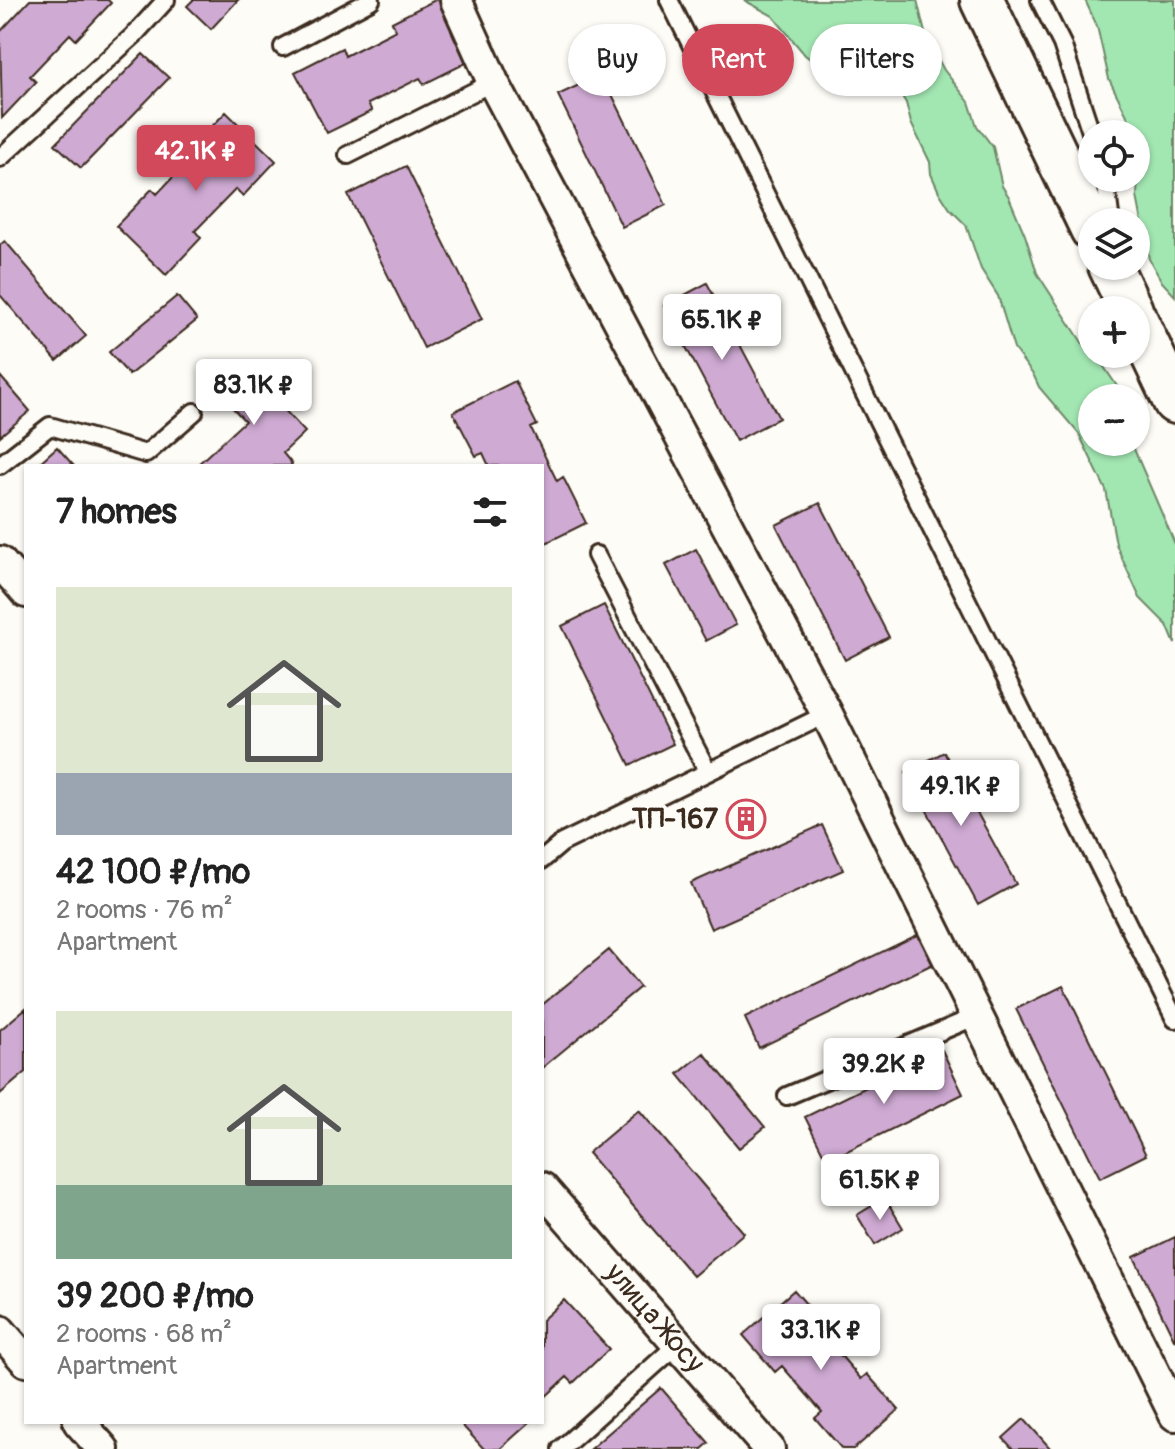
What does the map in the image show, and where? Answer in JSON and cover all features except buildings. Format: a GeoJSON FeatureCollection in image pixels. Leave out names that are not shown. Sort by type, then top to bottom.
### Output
{"type":"FeatureCollection","features":[{"type":"Feature","properties":{"kind":"main road"},"geometry":{"type":"LineString","coordinates":[[982,0],[1082,208]]}},
{"type":"Feature","properties":{"kind":"main road"},"geometry":{"type":"LineString","coordinates":[[1123,290],[1175,402]]}},
{"type":"Feature","properties":{"kind":"street"},"geometry":{"type":"LineString","coordinates":[[456,0],[493,82],[827,714],[1175,1415]]}},
{"type":"Feature","properties":{"kind":"street"},"geometry":{"type":"LineString","coordinates":[[0,562],[24,590]]}},
{"type":"Feature","properties":{"kind":"street","name":"улица Жосу"},"geometry":{"type":"LineString","coordinates":[[544,1190],[678,1344],[758,1445]]}},
{"type":"Feature","properties":{"kind":"street"},"geometry":{"type":"LineString","coordinates":[[1,1336],[24,1359]]}},
{"type":"Feature","properties":{"kind":"street"},"geometry":{"type":"LineString","coordinates":[[81,1424],[103,1449]]}},
{"type":"Feature","properties":{"kind":"lane"},"geometry":{"type":"LineString","coordinates":[[0,158],[133,36],[166,0]]}},
{"type":"Feature","properties":{"kind":"lane"},"geometry":{"type":"LineString","coordinates":[[283,47],[371,0]]}},
{"type":"Feature","properties":{"kind":"lane"},"geometry":{"type":"LineString","coordinates":[[669,0],[1175,1019]]}},
{"type":"Feature","properties":{"kind":"lane"},"geometry":{"type":"LineString","coordinates":[[1040,0],[1062,44],[1087,120]]}},
{"type":"Feature","properties":{"kind":"lane"},"geometry":{"type":"LineString","coordinates":[[348,155],[493,82]]}},
{"type":"Feature","properties":{"kind":"lane"},"geometry":{"type":"LineString","coordinates":[[0,465],[50,426],[146,454],[194,412]]}},
{"type":"Feature","properties":{"kind":"lane"},"geometry":{"type":"LineString","coordinates":[[596,555],[708,772]]}},
{"type":"Feature","properties":{"kind":"lane"},"geometry":{"type":"LineString","coordinates":[[544,858],[562,843],[827,714]]}},
{"type":"Feature","properties":{"kind":"lane"},"geometry":{"type":"LineString","coordinates":[[787,1096],[977,1016]]}},
{"type":"Feature","properties":{"kind":"lane"},"geometry":{"type":"LineString","coordinates":[[561,1449],[678,1344]]}},
{"type":"Feature","properties":{"kind":"green space"},"geometry":{"type":"Polygon","coordinates":[[[744,0],[917,0],[923,24],[810,24],[810,59],[794,42],[794,24],[780,24],[773,16],[744,0]]]}},
{"type":"Feature","properties":{"kind":"green space"},"geometry":{"type":"Polygon","coordinates":[[[1085,0],[1175,0],[1175,296],[1162,282],[1150,261],[1150,208],[1139,208],[1137,196],[1137,192],[1150,192],[1150,120],[1129,120],[1109,79],[1097,26],[1085,0]]]}},
{"type":"Feature","properties":{"kind":"green space"},"geometry":{"type":"Polygon","coordinates":[[[942,66],[969,102],[977,126],[993,147],[1002,186],[1025,235],[1037,273],[1078,336],[1078,368],[1105,368],[1116,384],[1078,384],[1078,433],[1039,387],[1014,349],[998,296],[981,269],[966,225],[939,192],[902,96],[942,96],[942,66]]]}},
{"type":"Feature","properties":{"kind":"green space"},"geometry":{"type":"Polygon","coordinates":[[[1090,456],[1137,456],[1175,544],[1175,644],[1167,625],[1140,598],[1124,563],[1116,544],[1106,490],[1090,456]]]}},
{"type":"Feature","properties":{"kind":"place","name":"ТП-167"},"geometry":{"type":"Point","coordinates":[746,819]}}]}
